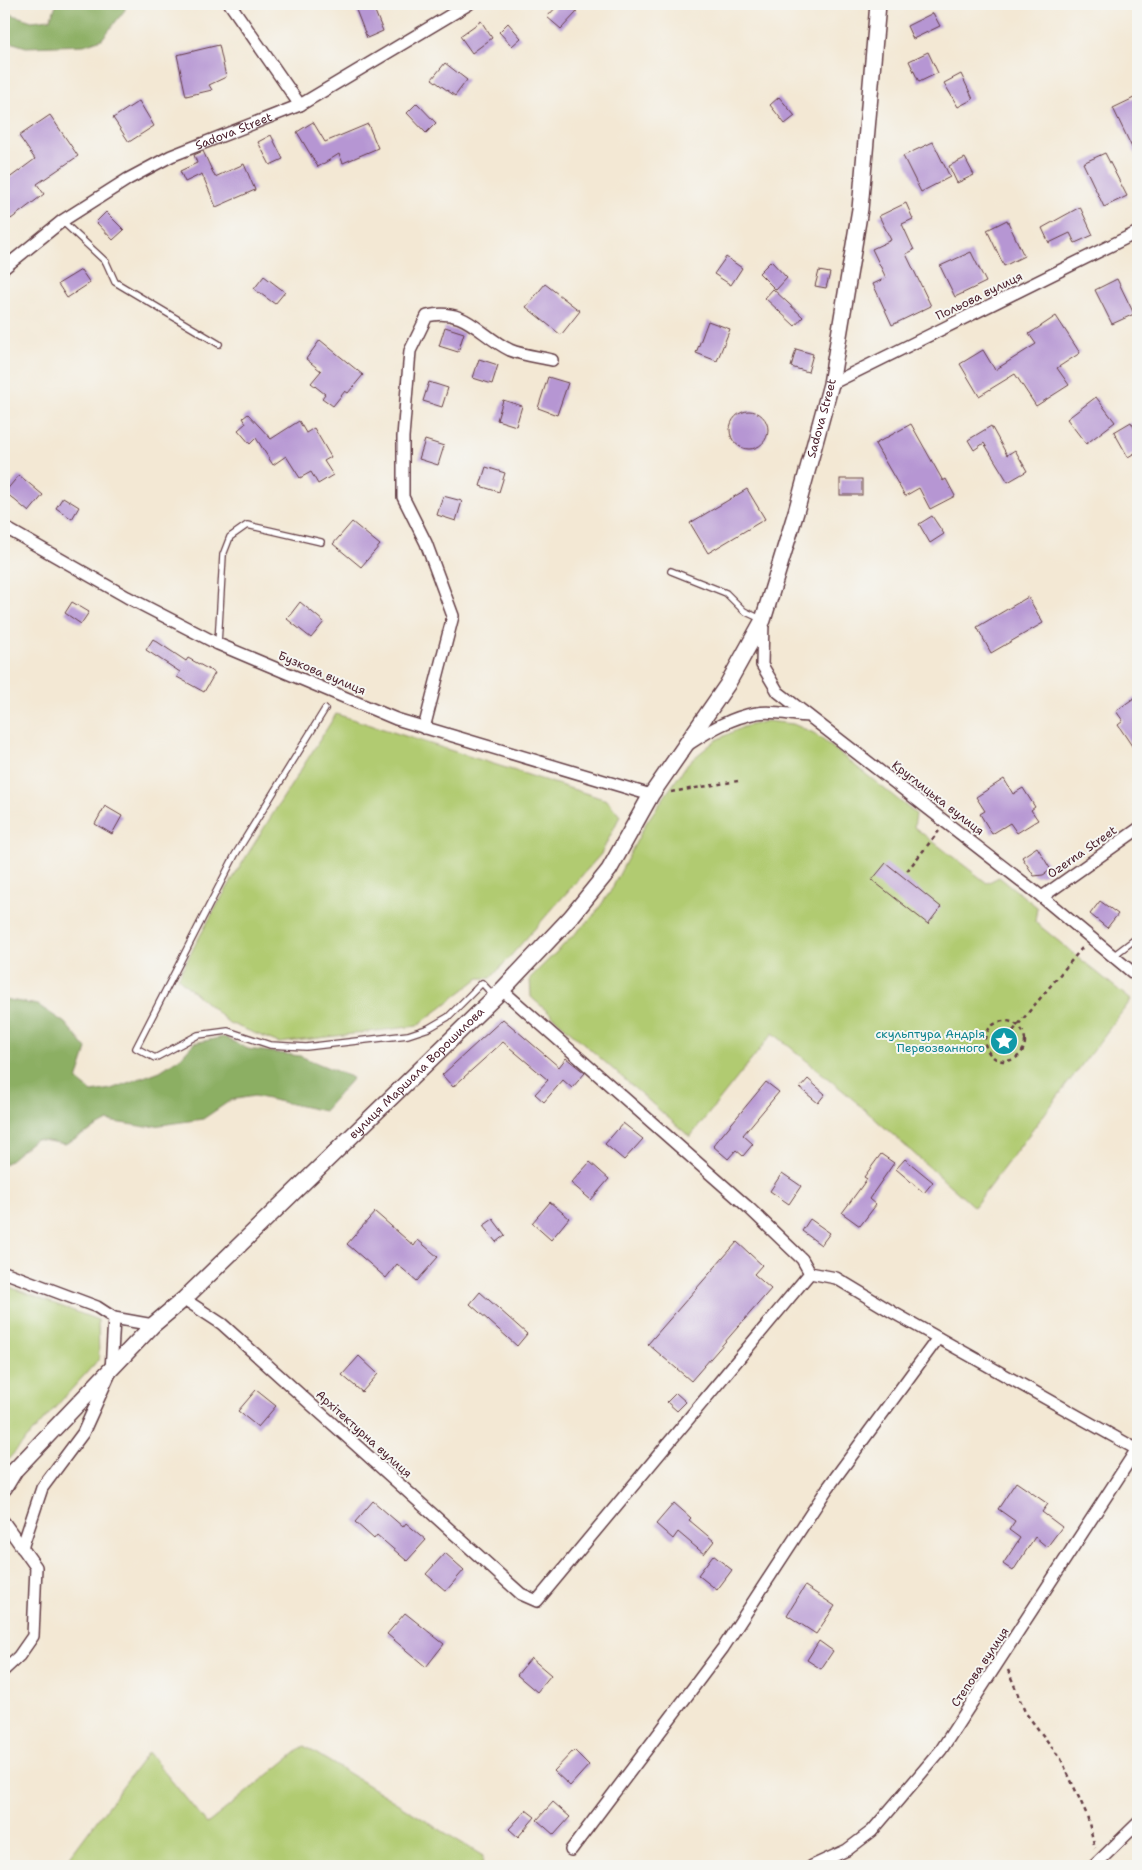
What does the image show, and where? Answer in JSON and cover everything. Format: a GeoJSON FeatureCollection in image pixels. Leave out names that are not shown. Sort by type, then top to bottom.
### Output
{"type":"FeatureCollection","features":[{"type":"Feature","properties":{"kind":"street"},"geometry":{"type":"LineString","coordinates":[[230,4],[300,105]]}},
{"type":"Feature","properties":{"kind":"street","name":"Sadova Street"},"geometry":{"type":"LineString","coordinates":[[4,268],[62,221],[128,179],[171,156],[300,105],[469,4]]}},
{"type":"Feature","properties":{"kind":"street","name":"Sadova Street"},"geometry":{"type":"LineString","coordinates":[[651,796],[727,685],[763,620],[796,512],[831,384],[860,209],[878,4]]}},
{"type":"Feature","properties":{"kind":"street","name":"Польова вулиця"},"geometry":{"type":"LineString","coordinates":[[831,384],[1138,232]]}},
{"type":"Feature","properties":{"kind":"street"},"geometry":{"type":"LineString","coordinates":[[424,728],[453,616],[426,543],[402,497],[403,437],[410,351],[427,316],[443,313],[464,319],[511,350],[552,360]]}},
{"type":"Feature","properties":{"kind":"street","name":"Бузкова вулиця"},"geometry":{"type":"LineString","coordinates":[[4,526],[127,597],[218,644],[396,719],[651,796]]}},
{"type":"Feature","properties":{"kind":"street","name":"Круглицька вулиця"},"geometry":{"type":"LineString","coordinates":[[763,620],[762,664],[767,676],[778,692],[1042,897],[1138,977]]}},
{"type":"Feature","properties":{"kind":"street"},"geometry":{"type":"LineString","coordinates":[[684,747],[721,726],[758,712],[808,716]]}},
{"type":"Feature","properties":{"kind":"street","name":"вулиця Маршала Ворошилова"},"geometry":{"type":"LineString","coordinates":[[4,1488],[15,1470],[153,1325],[184,1299],[498,993],[571,917],[609,870],[651,796]]}},
{"type":"Feature","properties":{"kind":"street","name":"Ozerna Street"},"geometry":{"type":"LineString","coordinates":[[1042,897],[1138,829]]}},
{"type":"Feature","properties":{"kind":"street"},"geometry":{"type":"LineString","coordinates":[[498,993],[750,1209],[802,1259],[810,1273],[836,1278],[938,1338],[1138,1450]]}},
{"type":"Feature","properties":{"kind":"street"},"geometry":{"type":"LineString","coordinates":[[4,1272],[97,1308],[114,1318],[153,1325]]}},
{"type":"Feature","properties":{"kind":"street","name":"Архітектурна вулиця"},"geometry":{"type":"LineString","coordinates":[[184,1299],[222,1324],[521,1594],[537,1601],[810,1273]]}},
{"type":"Feature","properties":{"kind":"street"},"geometry":{"type":"LineString","coordinates":[[22,1548],[42,1488],[82,1432],[111,1370],[114,1318]]}},
{"type":"Feature","properties":{"kind":"street"},"geometry":{"type":"LineString","coordinates":[[571,1850],[723,1648],[827,1489],[938,1338]]}},
{"type":"Feature","properties":{"kind":"street","name":"Степова вулиця"},"geometry":{"type":"LineString","coordinates":[[812,1866],[846,1850],[872,1832],[941,1750],[1138,1450]]}},
{"type":"Feature","properties":{"kind":"street"},"geometry":{"type":"LineString","coordinates":[[4,1522],[36,1567],[33,1636],[19,1656],[4,1670]]}},
{"type":"Feature","properties":{"kind":"street"},"geometry":{"type":"LineString","coordinates":[[1096,1864],[1138,1823]]}},
{"type":"Feature","properties":{"kind":"lane"},"geometry":{"type":"LineString","coordinates":[[62,221],[106,262],[114,282],[219,344]]}},
{"type":"Feature","properties":{"kind":"lane"},"geometry":{"type":"LineString","coordinates":[[218,644],[223,555],[230,537],[247,525],[320,542]]}},
{"type":"Feature","properties":{"kind":"lane"},"geometry":{"type":"LineString","coordinates":[[671,571],[726,593],[744,611],[763,620]]}},
{"type":"Feature","properties":{"kind":"lane"},"geometry":{"type":"LineString","coordinates":[[325,709],[236,856],[136,1048],[155,1058],[198,1035],[228,1030],[270,1045],[306,1047],[408,1035],[429,1028],[448,1017],[482,983],[498,993]]}},
{"type":"Feature","properties":{"kind":"lane"},"geometry":{"type":"LineString","coordinates":[[1113,956],[1138,937]]}},
{"type":"Feature","properties":{"kind":"path"},"geometry":{"type":"LineString","coordinates":[[651,796],[738,781]]}},
{"type":"Feature","properties":{"kind":"path"},"geometry":{"type":"LineString","coordinates":[[907,871],[946,822]]}},
{"type":"Feature","properties":{"kind":"path"},"geometry":{"type":"LineString","coordinates":[[1008,1037],[1090,938]]}},
{"type":"Feature","properties":{"kind":"path"},"geometry":{"type":"LineString","coordinates":[[1008,1021],[1017,1026],[1025,1040],[1021,1053],[1009,1060],[996,1059],[986,1048],[986,1035],[989,1029],[1001,1022],[1008,1021]]}},
{"type":"Feature","properties":{"kind":"path"},"geometry":{"type":"LineString","coordinates":[[1003,1657],[1025,1712],[1062,1759],[1087,1815],[1096,1864]]}},
{"type":"Feature","properties":{"kind":"green space"},"geometry":{"type":"Polygon","coordinates":[[[57,4],[125,4],[125,10],[102,39],[84,45],[26,47],[4,40],[4,12],[32,21],[50,19],[57,4]]]}},
{"type":"Feature","properties":{"kind":"green space"},"geometry":{"type":"Polygon","coordinates":[[[336,714],[607,800],[620,816],[601,854],[491,978],[479,978],[417,1026],[279,1043],[229,1023],[178,978],[195,944],[234,877],[336,714]]]}},
{"type":"Feature","properties":{"kind":"green space"},"geometry":{"type":"Polygon","coordinates":[[[767,721],[793,724],[814,733],[916,814],[914,827],[987,883],[999,877],[1037,907],[1035,922],[1131,1000],[974,1207],[847,1094],[773,1033],[690,1137],[531,997],[530,978],[594,915],[610,892],[646,823],[688,763],[716,740],[743,727],[767,721]]]}},
{"type":"Feature","properties":{"kind":"green space"},"geometry":{"type":"Polygon","coordinates":[[[4,999],[38,1005],[65,1023],[87,1049],[77,1080],[92,1092],[111,1089],[160,1071],[180,1058],[194,1043],[224,1037],[248,1049],[300,1056],[353,1078],[324,1111],[254,1096],[231,1100],[203,1119],[146,1127],[108,1121],[65,1144],[35,1139],[4,1165],[4,999]]]}},
{"type":"Feature","properties":{"kind":"green space"},"geometry":{"type":"Polygon","coordinates":[[[4,1285],[98,1320],[99,1359],[4,1464],[4,1285]]]}},
{"type":"Feature","properties":{"kind":"green space"},"geometry":{"type":"Polygon","coordinates":[[[304,1746],[483,1856],[482,1866],[63,1866],[148,1752],[207,1824],[304,1746]]]}},
{"type":"Feature","properties":{"kind":"building"},"geometry":{"type":"Polygon","coordinates":[[[372,4],[383,31],[367,38],[356,10],[372,4]]]}},
{"type":"Feature","properties":{"kind":"building"},"geometry":{"type":"Polygon","coordinates":[[[559,4],[568,4],[577,12],[561,29],[547,17],[559,4]]]}},
{"type":"Feature","properties":{"kind":"building"},"geometry":{"type":"Polygon","coordinates":[[[933,13],[940,26],[913,39],[907,26],[933,13]]]}},
{"type":"Feature","properties":{"kind":"building"},"geometry":{"type":"Polygon","coordinates":[[[481,21],[492,38],[472,53],[460,36],[481,21]]]}},
{"type":"Feature","properties":{"kind":"building"},"geometry":{"type":"Polygon","coordinates":[[[508,23],[521,38],[512,46],[499,32],[508,23]]]}},
{"type":"Feature","properties":{"kind":"building"},"geometry":{"type":"Polygon","coordinates":[[[219,45],[226,77],[209,85],[212,90],[186,96],[177,55],[219,45]]]}},
{"type":"Feature","properties":{"kind":"building"},"geometry":{"type":"Polygon","coordinates":[[[928,52],[938,73],[919,82],[909,61],[928,52]]]}},
{"type":"Feature","properties":{"kind":"building"},"geometry":{"type":"Polygon","coordinates":[[[445,63],[467,80],[455,96],[432,79],[445,63]]]}},
{"type":"Feature","properties":{"kind":"building"},"geometry":{"type":"Polygon","coordinates":[[[961,74],[973,99],[958,107],[944,83],[961,74]]]}},
{"type":"Feature","properties":{"kind":"building"},"geometry":{"type":"Polygon","coordinates":[[[1138,96],[1138,160],[1113,108],[1138,96]]]}},
{"type":"Feature","properties":{"kind":"building"},"geometry":{"type":"Polygon","coordinates":[[[779,97],[795,116],[785,124],[770,105],[779,97]]]}},
{"type":"Feature","properties":{"kind":"building"},"geometry":{"type":"Polygon","coordinates":[[[139,101],[154,126],[129,142],[113,118],[139,101]]]}},
{"type":"Feature","properties":{"kind":"building"},"geometry":{"type":"Polygon","coordinates":[[[417,103],[436,123],[426,133],[407,113],[417,103]]]}},
{"type":"Feature","properties":{"kind":"building"},"geometry":{"type":"Polygon","coordinates":[[[50,115],[78,156],[37,184],[44,194],[11,219],[4,209],[4,182],[35,159],[19,136],[50,115]]]}},
{"type":"Feature","properties":{"kind":"building"},"geometry":{"type":"Polygon","coordinates":[[[313,122],[325,142],[368,124],[378,148],[343,163],[339,154],[318,167],[297,132],[313,122]]]}},
{"type":"Feature","properties":{"kind":"building"},"geometry":{"type":"Polygon","coordinates":[[[271,135],[283,159],[270,165],[258,142],[271,135]]]}},
{"type":"Feature","properties":{"kind":"building"},"geometry":{"type":"Polygon","coordinates":[[[933,142],[950,177],[921,192],[903,156],[933,142]]]}},
{"type":"Feature","properties":{"kind":"building"},"geometry":{"type":"Polygon","coordinates":[[[203,151],[215,177],[244,164],[255,190],[216,207],[202,174],[185,182],[180,171],[197,163],[194,155],[203,151]]]}},
{"type":"Feature","properties":{"kind":"building"},"geometry":{"type":"Polygon","coordinates":[[[1105,153],[1127,196],[1104,207],[1083,163],[1105,153]]]}},
{"type":"Feature","properties":{"kind":"building"},"geometry":{"type":"Polygon","coordinates":[[[965,158],[974,175],[957,183],[949,166],[965,158]]]}},
{"type":"Feature","properties":{"kind":"building"},"geometry":{"type":"Polygon","coordinates":[[[906,203],[913,219],[902,224],[914,250],[906,254],[931,306],[892,325],[873,284],[886,278],[872,249],[891,240],[879,216],[906,203]]]}},
{"type":"Feature","properties":{"kind":"building"},"geometry":{"type":"Polygon","coordinates":[[[1080,207],[1093,235],[1075,243],[1070,233],[1049,243],[1042,228],[1080,207]]]}},
{"type":"Feature","properties":{"kind":"building"},"geometry":{"type":"Polygon","coordinates":[[[106,212],[124,230],[113,240],[96,222],[106,212]]]}},
{"type":"Feature","properties":{"kind":"building"},"geometry":{"type":"Polygon","coordinates":[[[1007,220],[1024,256],[1004,266],[987,230],[1007,220]]]}},
{"type":"Feature","properties":{"kind":"building"},"geometry":{"type":"Polygon","coordinates":[[[971,252],[986,282],[955,297],[940,266],[971,252]]]}},
{"type":"Feature","properties":{"kind":"building"},"geometry":{"type":"Polygon","coordinates":[[[726,257],[742,268],[731,285],[714,274],[726,257]]]}},
{"type":"Feature","properties":{"kind":"building"},"geometry":{"type":"Polygon","coordinates":[[[771,261],[787,278],[776,290],[759,273],[771,261]]]}},
{"type":"Feature","properties":{"kind":"building"},"geometry":{"type":"Polygon","coordinates":[[[81,270],[90,283],[67,298],[58,284],[81,270]]]}},
{"type":"Feature","properties":{"kind":"building"},"geometry":{"type":"Polygon","coordinates":[[[819,271],[830,273],[826,288],[815,286],[819,271]]]}},
{"type":"Feature","properties":{"kind":"building"},"geometry":{"type":"Polygon","coordinates":[[[264,276],[285,292],[275,304],[254,289],[264,276]]]}},
{"type":"Feature","properties":{"kind":"building"},"geometry":{"type":"Polygon","coordinates":[[[1117,279],[1134,314],[1112,324],[1095,290],[1117,279]]]}},
{"type":"Feature","properties":{"kind":"building"},"geometry":{"type":"Polygon","coordinates":[[[545,284],[580,311],[561,335],[526,307],[545,284]]]}},
{"type":"Feature","properties":{"kind":"building"},"geometry":{"type":"Polygon","coordinates":[[[773,289],[803,317],[795,326],[765,298],[773,289]]]}},
{"type":"Feature","properties":{"kind":"building"},"geometry":{"type":"Polygon","coordinates":[[[1056,316],[1080,353],[1057,368],[1069,385],[1036,406],[1015,374],[979,396],[960,364],[983,350],[995,370],[1036,344],[1029,334],[1056,316]]]}},
{"type":"Feature","properties":{"kind":"building"},"geometry":{"type":"Polygon","coordinates":[[[708,321],[730,329],[717,361],[696,353],[708,321]]]}},
{"type":"Feature","properties":{"kind":"building"},"geometry":{"type":"Polygon","coordinates":[[[445,327],[464,333],[458,352],[439,346],[445,327]]]}},
{"type":"Feature","properties":{"kind":"building"},"geometry":{"type":"Polygon","coordinates":[[[320,340],[363,375],[348,393],[345,391],[333,406],[322,398],[325,394],[311,383],[321,371],[306,359],[320,340]]]}},
{"type":"Feature","properties":{"kind":"building"},"geometry":{"type":"Polygon","coordinates":[[[796,349],[813,354],[808,372],[791,367],[796,349]]]}},
{"type":"Feature","properties":{"kind":"building"},"geometry":{"type":"Polygon","coordinates":[[[479,359],[498,365],[492,384],[473,378],[479,359]]]}},
{"type":"Feature","properties":{"kind":"building"},"geometry":{"type":"Polygon","coordinates":[[[548,377],[568,383],[557,415],[538,408],[548,377]]]}},
{"type":"Feature","properties":{"kind":"building"},"geometry":{"type":"Polygon","coordinates":[[[429,382],[448,388],[442,407],[423,401],[429,382]]]}},
{"type":"Feature","properties":{"kind":"building"},"geometry":{"type":"Polygon","coordinates":[[[1096,397],[1115,422],[1086,444],[1067,419],[1096,397]]]}},
{"type":"Feature","properties":{"kind":"building"},"geometry":{"type":"Polygon","coordinates":[[[503,400],[522,406],[516,426],[497,420],[503,400]]]}},
{"type":"Feature","properties":{"kind":"building"},"geometry":{"type":"Polygon","coordinates":[[[749,411],[756,412],[762,417],[767,423],[767,437],[762,443],[756,448],[749,449],[742,448],[736,443],[731,437],[730,430],[731,423],[736,417],[742,412],[749,411]]]}},
{"type":"Feature","properties":{"kind":"building"},"geometry":{"type":"Polygon","coordinates":[[[248,414],[271,439],[299,421],[306,433],[314,428],[331,457],[324,461],[333,475],[318,484],[311,472],[300,478],[286,456],[273,465],[256,438],[250,444],[238,430],[246,423],[243,418],[248,414]]]}},
{"type":"Feature","properties":{"kind":"building"},"geometry":{"type":"Polygon","coordinates":[[[1131,422],[1138,435],[1138,451],[1128,457],[1114,432],[1131,422]]]}},
{"type":"Feature","properties":{"kind":"building"},"geometry":{"type":"Polygon","coordinates":[[[911,424],[943,481],[946,479],[955,496],[930,509],[919,488],[905,496],[875,444],[911,424]]]}},
{"type":"Feature","properties":{"kind":"building"},"geometry":{"type":"Polygon","coordinates":[[[991,426],[1007,455],[1015,450],[1027,471],[1008,482],[984,443],[974,450],[968,440],[991,426]]]}},
{"type":"Feature","properties":{"kind":"building"},"geometry":{"type":"Polygon","coordinates":[[[425,440],[444,446],[438,465],[419,459],[425,440]]]}},
{"type":"Feature","properties":{"kind":"building"},"geometry":{"type":"Polygon","coordinates":[[[486,467],[505,473],[499,492],[480,486],[486,467]]]}},
{"type":"Feature","properties":{"kind":"building"},"geometry":{"type":"Polygon","coordinates":[[[19,475],[43,495],[29,512],[5,492],[19,475]]]}},
{"type":"Feature","properties":{"kind":"building"},"geometry":{"type":"Polygon","coordinates":[[[840,479],[862,479],[862,495],[840,495],[840,479]]]}},
{"type":"Feature","properties":{"kind":"building"},"geometry":{"type":"Polygon","coordinates":[[[747,489],[765,519],[708,553],[690,523],[747,489]]]}},
{"type":"Feature","properties":{"kind":"building"},"geometry":{"type":"Polygon","coordinates":[[[443,496],[462,501],[456,521],[437,515],[443,496]]]}},
{"type":"Feature","properties":{"kind":"building"},"geometry":{"type":"Polygon","coordinates":[[[63,497],[79,507],[72,519],[56,508],[63,497]]]}},
{"type":"Feature","properties":{"kind":"building"},"geometry":{"type":"Polygon","coordinates":[[[932,516],[944,534],[930,543],[919,524],[932,516]]]}},
{"type":"Feature","properties":{"kind":"building"},"geometry":{"type":"Polygon","coordinates":[[[352,522],[380,545],[361,567],[333,544],[352,522]]]}},
{"type":"Feature","properties":{"kind":"building"},"geometry":{"type":"Polygon","coordinates":[[[1028,597],[1043,623],[991,653],[977,627],[1028,597]]]}},
{"type":"Feature","properties":{"kind":"building"},"geometry":{"type":"Polygon","coordinates":[[[72,602],[89,612],[81,624],[65,613],[72,602]]]}},
{"type":"Feature","properties":{"kind":"building"},"geometry":{"type":"Polygon","coordinates":[[[300,602],[324,622],[311,638],[287,619],[300,602]]]}},
{"type":"Feature","properties":{"kind":"building"},"geometry":{"type":"Polygon","coordinates":[[[153,639],[186,661],[188,658],[215,673],[204,692],[177,677],[180,672],[146,650],[153,639]]]}},
{"type":"Feature","properties":{"kind":"building"},"geometry":{"type":"Polygon","coordinates":[[[1138,695],[1138,755],[1118,725],[1123,721],[1116,711],[1138,695]]]}},
{"type":"Feature","properties":{"kind":"building"},"geometry":{"type":"Polygon","coordinates":[[[1004,779],[1013,794],[1023,788],[1035,807],[1031,810],[1038,820],[1017,833],[1010,823],[992,834],[980,814],[985,811],[976,797],[1004,779]]]}},
{"type":"Feature","properties":{"kind":"building"},"geometry":{"type":"Polygon","coordinates":[[[105,806],[122,816],[112,834],[95,824],[105,806]]]}},
{"type":"Feature","properties":{"kind":"building"},"geometry":{"type":"Polygon","coordinates":[[[1037,847],[1051,870],[1043,875],[1034,876],[1022,857],[1037,847]]]}},
{"type":"Feature","properties":{"kind":"building"},"geometry":{"type":"Polygon","coordinates":[[[886,863],[941,907],[928,924],[872,880],[886,863]]]}},
{"type":"Feature","properties":{"kind":"building"},"geometry":{"type":"Polygon","coordinates":[[[1100,901],[1118,914],[1107,928],[1090,914],[1100,901]]]}},
{"type":"Feature","properties":{"kind":"building"},"geometry":{"type":"Polygon","coordinates":[[[503,1019],[559,1067],[566,1058],[585,1073],[572,1088],[563,1080],[544,1102],[535,1094],[548,1080],[503,1042],[453,1087],[442,1075],[503,1019]]]}},
{"type":"Feature","properties":{"kind":"building"},"geometry":{"type":"Polygon","coordinates":[[[808,1079],[825,1094],[818,1103],[800,1088],[808,1079]]]}},
{"type":"Feature","properties":{"kind":"building"},"geometry":{"type":"Polygon","coordinates":[[[766,1082],[779,1092],[743,1135],[753,1144],[743,1156],[736,1150],[728,1159],[713,1146],[766,1082]]]}},
{"type":"Feature","properties":{"kind":"building"},"geometry":{"type":"Polygon","coordinates":[[[623,1123],[643,1139],[624,1160],[605,1144],[623,1123]]]}},
{"type":"Feature","properties":{"kind":"building"},"geometry":{"type":"Polygon","coordinates":[[[881,1154],[894,1163],[869,1199],[876,1205],[860,1226],[842,1213],[867,1179],[864,1177],[881,1154]]]}},
{"type":"Feature","properties":{"kind":"building"},"geometry":{"type":"Polygon","coordinates":[[[905,1159],[933,1182],[924,1193],[896,1169],[905,1159]]]}},
{"type":"Feature","properties":{"kind":"building"},"geometry":{"type":"Polygon","coordinates":[[[590,1162],[609,1179],[591,1200],[571,1183],[590,1162]]]}},
{"type":"Feature","properties":{"kind":"building"},"geometry":{"type":"Polygon","coordinates":[[[782,1173],[801,1186],[789,1204],[770,1191],[782,1173]]]}},
{"type":"Feature","properties":{"kind":"building"},"geometry":{"type":"Polygon","coordinates":[[[550,1202],[569,1218],[551,1240],[532,1223],[550,1202]]]}},
{"type":"Feature","properties":{"kind":"building"},"geometry":{"type":"Polygon","coordinates":[[[375,1212],[414,1246],[418,1240],[438,1257],[417,1281],[397,1264],[386,1278],[347,1244],[375,1212]]]}},
{"type":"Feature","properties":{"kind":"building"},"geometry":{"type":"Polygon","coordinates":[[[493,1219],[505,1235],[496,1242],[483,1226],[493,1219]]]}},
{"type":"Feature","properties":{"kind":"building"},"geometry":{"type":"Polygon","coordinates":[[[810,1219],[830,1233],[821,1245],[802,1231],[810,1219]]]}},
{"type":"Feature","properties":{"kind":"building"},"geometry":{"type":"Polygon","coordinates":[[[737,1242],[762,1265],[754,1274],[771,1289],[691,1381],[648,1344],[737,1242]]]}},
{"type":"Feature","properties":{"kind":"building"},"geometry":{"type":"Polygon","coordinates":[[[480,1292],[527,1334],[517,1346],[470,1304],[480,1292]]]}},
{"type":"Feature","properties":{"kind":"building"},"geometry":{"type":"Polygon","coordinates":[[[359,1356],[378,1374],[362,1392],[342,1375],[359,1356]]]}},
{"type":"Feature","properties":{"kind":"building"},"geometry":{"type":"Polygon","coordinates":[[[256,1390],[276,1406],[258,1427],[238,1411],[256,1390]]]}},
{"type":"Feature","properties":{"kind":"building"},"geometry":{"type":"Polygon","coordinates":[[[676,1393],[686,1402],[677,1411],[667,1402],[676,1393]]]}},
{"type":"Feature","properties":{"kind":"building"},"geometry":{"type":"Polygon","coordinates":[[[1016,1482],[1048,1504],[1042,1512],[1062,1527],[1047,1547],[1035,1537],[1013,1571],[1003,1564],[1020,1538],[1009,1530],[1015,1521],[998,1509],[1016,1482]]]}},
{"type":"Feature","properties":{"kind":"building"},"geometry":{"type":"Polygon","coordinates":[[[373,1501],[403,1527],[406,1523],[426,1540],[407,1561],[377,1535],[374,1539],[355,1522],[373,1501]]]}},
{"type":"Feature","properties":{"kind":"building"},"geometry":{"type":"Polygon","coordinates":[[[674,1503],[691,1518],[689,1520],[714,1541],[704,1554],[678,1532],[673,1539],[656,1524],[674,1503]]]}},
{"type":"Feature","properties":{"kind":"building"},"geometry":{"type":"Polygon","coordinates":[[[445,1553],[464,1570],[446,1591],[426,1574],[445,1553]]]}},
{"type":"Feature","properties":{"kind":"building"},"geometry":{"type":"Polygon","coordinates":[[[713,1555],[732,1570],[717,1590],[698,1575],[713,1555]]]}},
{"type":"Feature","properties":{"kind":"building"},"geometry":{"type":"Polygon","coordinates":[[[805,1586],[835,1606],[816,1634],[787,1615],[805,1586]]]}},
{"type":"Feature","properties":{"kind":"building"},"geometry":{"type":"Polygon","coordinates":[[[405,1613],[444,1644],[426,1667],[387,1634],[405,1613]]]}},
{"type":"Feature","properties":{"kind":"building"},"geometry":{"type":"Polygon","coordinates":[[[819,1641],[833,1651],[821,1669],[807,1660],[819,1641]]]}},
{"type":"Feature","properties":{"kind":"building"},"geometry":{"type":"Polygon","coordinates":[[[531,1658],[551,1675],[537,1692],[517,1675],[531,1658]]]}},
{"type":"Feature","properties":{"kind":"building"},"geometry":{"type":"Polygon","coordinates":[[[574,1750],[589,1765],[570,1786],[554,1771],[574,1750]]]}},
{"type":"Feature","properties":{"kind":"building"},"geometry":{"type":"Polygon","coordinates":[[[553,1802],[570,1817],[554,1835],[537,1820],[553,1802]]]}},
{"type":"Feature","properties":{"kind":"building"},"geometry":{"type":"Polygon","coordinates":[[[526,1810],[535,1817],[518,1837],[509,1829],[526,1810]]]}},
{"type":"Feature","properties":{"kind":"place","name":"скульптура Андрія Первозванного"},"geometry":{"type":"Point","coordinates":[1004,1041]}}]}
